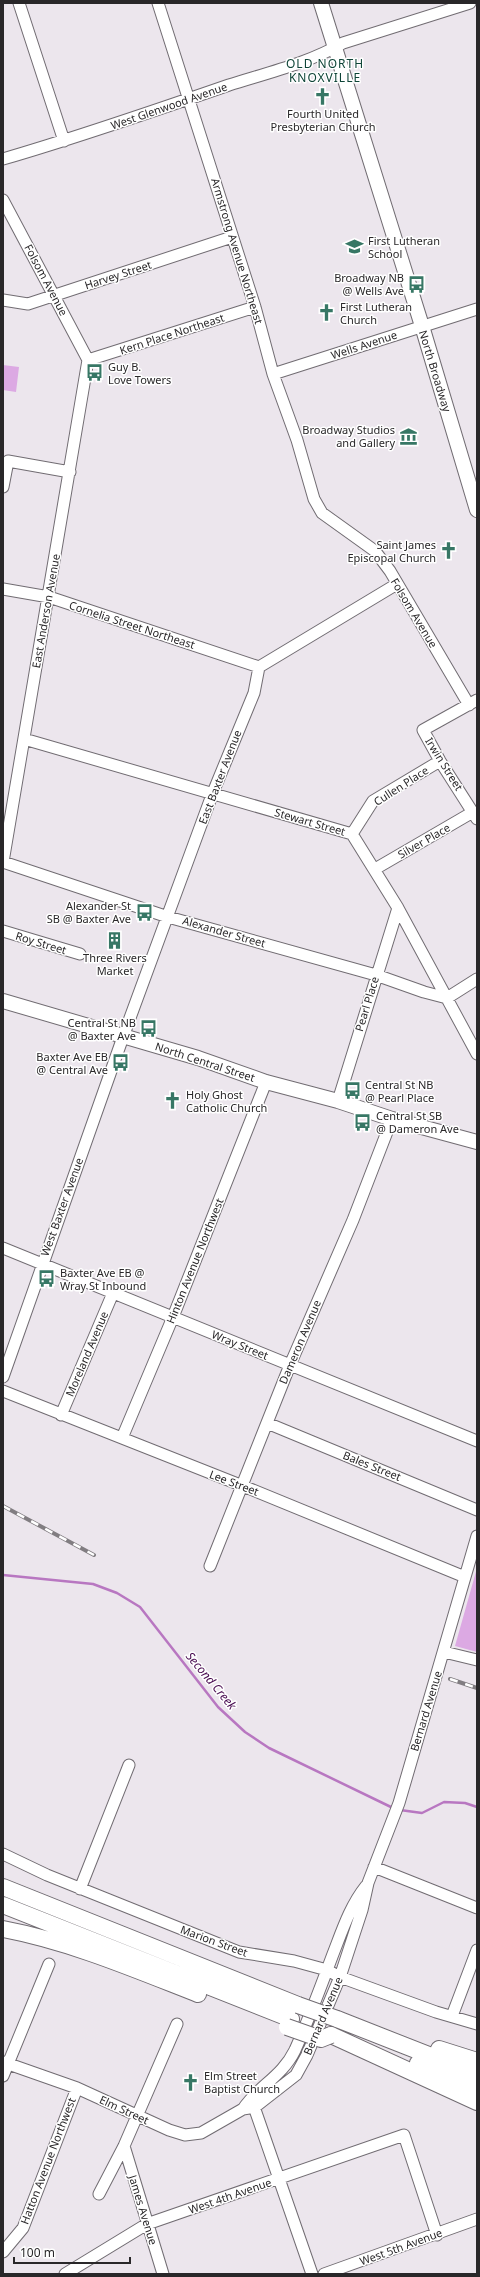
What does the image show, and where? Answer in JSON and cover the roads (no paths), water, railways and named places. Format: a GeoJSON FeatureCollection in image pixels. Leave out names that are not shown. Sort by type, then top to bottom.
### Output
{"type":"FeatureCollection","features":[{"type":"Feature","properties":{"kind":"highway"},"geometry":{"type":"LineString","coordinates":[[3,1879],[45,1903]]}},
{"type":"Feature","properties":{"kind":"highway"},"geometry":{"type":"LineString","coordinates":[[3,1887],[477,2074]]}},
{"type":"Feature","properties":{"kind":"highway"},"geometry":{"type":"LineString","coordinates":[[3,1905],[289,2023]]}},
{"type":"Feature","properties":{"kind":"highway"},"geometry":{"type":"LineString","coordinates":[[3,1929],[43,1937],[83,1950],[289,2023],[416,2062],[477,2087]]}},
{"type":"Feature","properties":{"kind":"highway"},"geometry":{"type":"LineString","coordinates":[[337,2019],[477,2061]]}},
{"type":"Feature","properties":{"kind":"highway"},"geometry":{"type":"LineString","coordinates":[[331,2035],[477,2102]]}},
{"type":"Feature","properties":{"kind":"main road","name":"North Broadway"},"geometry":{"type":"LineString","coordinates":[[321,3],[422,326],[477,510]]}},
{"type":"Feature","properties":{"kind":"main road","name":"North Central Street"},"geometry":{"type":"LineString","coordinates":[[3,1001],[198,1058],[266,1082],[338,1101],[392,1119],[477,1142]]}},
{"type":"Feature","properties":{"kind":"street"},"geometry":{"type":"LineString","coordinates":[[19,3],[64,141]]}},
{"type":"Feature","properties":{"kind":"street","name":"Armstrong Avenue Northeast"},"geometry":{"type":"LineString","coordinates":[[158,3],[255,307],[273,374],[297,440],[314,499]]}},
{"type":"Feature","properties":{"kind":"street","name":"West Glenwood Avenue"},"geometry":{"type":"LineString","coordinates":[[3,159],[64,141],[189,99],[334,48],[343,43],[470,3]]}},
{"type":"Feature","properties":{"kind":"street","name":"Folsom Avenue"},"geometry":{"type":"LineString","coordinates":[[3,200],[88,360]]}},
{"type":"Feature","properties":{"kind":"street","name":"Harvey Street"},"geometry":{"type":"LineString","coordinates":[[3,300],[28,304],[232,237]]}},
{"type":"Feature","properties":{"kind":"street","name":"Kern Place Northeast"},"geometry":{"type":"LineString","coordinates":[[88,360],[255,307]]}},
{"type":"Feature","properties":{"kind":"street","name":"Wells Avenue"},"geometry":{"type":"LineString","coordinates":[[273,374],[477,309]]}},
{"type":"Feature","properties":{"kind":"street","name":"East Anderson Avenue"},"geometry":{"type":"LineString","coordinates":[[3,862],[88,360]]}},
{"type":"Feature","properties":{"kind":"street"},"geometry":{"type":"LineString","coordinates":[[3,487],[8,461],[70,472]]}},
{"type":"Feature","properties":{"kind":"street","name":"Folsom Avenue"},"geometry":{"type":"LineString","coordinates":[[314,499],[322,513],[375,551],[473,702]]}},
{"type":"Feature","properties":{"kind":"street"},"geometry":{"type":"LineString","coordinates":[[259,667],[397,584]]}},
{"type":"Feature","properties":{"kind":"street","name":"Cornelia Street Northeast"},"geometry":{"type":"LineString","coordinates":[[3,589],[49,597],[259,667]]}},
{"type":"Feature","properties":{"kind":"street","name":"East Baxter Avenue"},"geometry":{"type":"LineString","coordinates":[[122,1037],[168,917],[212,795],[254,693],[259,667]]}},
{"type":"Feature","properties":{"kind":"street","name":"Irwin Street"},"geometry":{"type":"LineString","coordinates":[[473,702],[423,730],[440,761],[475,816]]}},
{"type":"Feature","properties":{"kind":"street","name":"Stewart Street"},"geometry":{"type":"LineString","coordinates":[[24,739],[212,795],[352,834],[398,908],[476,1050]]}},
{"type":"Feature","properties":{"kind":"street","name":"Cullen Place"},"geometry":{"type":"LineString","coordinates":[[352,834],[373,801],[440,761]]}},
{"type":"Feature","properties":{"kind":"street","name":"Silver Place"},"geometry":{"type":"LineString","coordinates":[[375,869],[475,816]]}},
{"type":"Feature","properties":{"kind":"street","name":"Alexander Street"},"geometry":{"type":"LineString","coordinates":[[3,862],[168,917],[376,975],[424,992],[447,998]]}},
{"type":"Feature","properties":{"kind":"street","name":"Pearl Place"},"geometry":{"type":"LineString","coordinates":[[338,1101],[398,908]]}},
{"type":"Feature","properties":{"kind":"street","name":"Roy Street"},"geometry":{"type":"LineString","coordinates":[[3,931],[80,954]]}},
{"type":"Feature","properties":{"kind":"street"},"geometry":{"type":"LineString","coordinates":[[447,998],[477,979]]}},
{"type":"Feature","properties":{"kind":"street","name":"West Baxter Avenue"},"geometry":{"type":"LineString","coordinates":[[3,1377],[122,1037]]}},
{"type":"Feature","properties":{"kind":"street","name":"Hinton Avenue Northwest"},"geometry":{"type":"LineString","coordinates":[[122,1438],[173,1317],[266,1082]]}},
{"type":"Feature","properties":{"kind":"street","name":"Dameron Avenue"},"geometry":{"type":"LineString","coordinates":[[210,1566],[290,1365],[353,1220],[392,1119]]}},
{"type":"Feature","properties":{"kind":"street","name":"Wray Street"},"geometry":{"type":"LineString","coordinates":[[3,1248],[477,1441]]}},
{"type":"Feature","properties":{"kind":"street","name":"Moreland Avenue"},"geometry":{"type":"LineString","coordinates":[[61,1414],[113,1293]]}},
{"type":"Feature","properties":{"kind":"street","name":"Lee Street"},"geometry":{"type":"LineString","coordinates":[[3,1391],[243,1486],[465,1577]]}},
{"type":"Feature","properties":{"kind":"street","name":"Bales Street"},"geometry":{"type":"LineString","coordinates":[[267,1423],[477,1510]]}},
{"type":"Feature","properties":{"kind":"street","name":"Bernard Avenue"},"geometry":{"type":"LineString","coordinates":[[252,2102],[284,2087],[296,2075],[307,2055],[340,1977],[362,1910],[368,1883],[399,1803],[477,1536]]}},
{"type":"Feature","properties":{"kind":"street"},"geometry":{"type":"LineString","coordinates":[[444,1652],[477,1660]]}},
{"type":"Feature","properties":{"kind":"street"},"geometry":{"type":"LineString","coordinates":[[80,1889],[130,1765]]}},
{"type":"Feature","properties":{"kind":"street","name":"Marion Street"},"geometry":{"type":"LineString","coordinates":[[3,1854],[80,1889],[239,1952],[294,1961],[327,1970],[340,1977],[477,2024]]}},
{"type":"Feature","properties":{"kind":"street"},"geometry":{"type":"LineString","coordinates":[[374,1867],[477,1908]]}},
{"type":"Feature","properties":{"kind":"street","name":"Bernard Avenue"},"geometry":{"type":"LineString","coordinates":[[252,2102],[279,2075],[287,2063],[357,1897],[368,1883]]}},
{"type":"Feature","properties":{"kind":"street"},"geometry":{"type":"LineString","coordinates":[[452,2016],[477,1950]]}},
{"type":"Feature","properties":{"kind":"street"},"geometry":{"type":"LineString","coordinates":[[3,2076],[5,2063],[49,1964]]}},
{"type":"Feature","properties":{"kind":"street"},"geometry":{"type":"LineString","coordinates":[[99,2194],[124,2146],[177,2024]]}},
{"type":"Feature","properties":{"kind":"street","name":"Elm Street"},"geometry":{"type":"LineString","coordinates":[[5,2063],[77,2088],[185,2135],[201,2133],[243,2109],[252,2102]]}},
{"type":"Feature","properties":{"kind":"street","name":"Hatton Avenue Northwest"},"geometry":{"type":"LineString","coordinates":[[3,2252],[23,2228],[77,2088]]}},
{"type":"Feature","properties":{"kind":"street"},"geometry":{"type":"LineString","coordinates":[[252,2102],[312,2274]]}},
{"type":"Feature","properties":{"kind":"street","name":"West 4th Avenue"},"geometry":{"type":"LineString","coordinates":[[65,2274],[147,2224],[279,2180],[404,2135],[437,2234]]}},
{"type":"Feature","properties":{"kind":"street","name":"James Avenue"},"geometry":{"type":"LineString","coordinates":[[124,2146],[163,2274]]}},
{"type":"Feature","properties":{"kind":"street","name":"West 5th Avenue"},"geometry":{"type":"LineString","coordinates":[[324,2274],[477,2219]]}},
{"type":"Feature","properties":{"kind":"waterway","name":"Second Creek"},"geometry":{"type":"LineString","coordinates":[[3,1575],[93,1584],[117,1593],[140,1607],[218,1707],[245,1732],[269,1748],[393,1808]]}},
{"type":"Feature","properties":{"kind":"waterway","name":"Second Creek"},"geometry":{"type":"LineString","coordinates":[[400,1810],[422,1813],[444,1802],[465,1803],[477,1807]]}},
{"type":"Feature","properties":{"kind":"railway"},"geometry":{"type":"LineString","coordinates":[[3,1506],[94,1555]]}},
{"type":"Feature","properties":{"kind":"railway"},"geometry":{"type":"LineString","coordinates":[[450,1679],[477,1688]]}},
{"type":"Feature","properties":{"kind":"place","name":"Fourth United Presbyterian Church"},"geometry":{"type":"Point","coordinates":[323,96]}},
{"type":"Feature","properties":{"kind":"place","name":"First Lutheran School"},"geometry":{"type":"Point","coordinates":[355,247]}},
{"type":"Feature","properties":{"kind":"place","name":"Broadway NB @ Wells Ave"},"geometry":{"type":"Point","coordinates":[417,284]}},
{"type":"Feature","properties":{"kind":"place","name":"First Lutheran Church"},"geometry":{"type":"Point","coordinates":[327,313]}},
{"type":"Feature","properties":{"kind":"place","name":"Guy B. Love Towers"},"geometry":{"type":"Point","coordinates":[95,373]}},
{"type":"Feature","properties":{"kind":"place","name":"Broadway Studios and Gallery"},"geometry":{"type":"Point","coordinates":[408,436]}},
{"type":"Feature","properties":{"kind":"place","name":"Saint James Episcopal Church"},"geometry":{"type":"Point","coordinates":[449,551]}},
{"type":"Feature","properties":{"kind":"place","name":"Alexander St SB @ Baxter Ave"},"geometry":{"type":"Point","coordinates":[144,912]}},
{"type":"Feature","properties":{"kind":"place","name":"Three Rivers Market"},"geometry":{"type":"Point","coordinates":[115,940]}},
{"type":"Feature","properties":{"kind":"place","name":"Central St NB @ Baxter Ave"},"geometry":{"type":"Point","coordinates":[149,1029]}},
{"type":"Feature","properties":{"kind":"place","name":"Baxter Ave EB @ Central Ave"},"geometry":{"type":"Point","coordinates":[121,1063]}},
{"type":"Feature","properties":{"kind":"place","name":"Central St NB @ Pearl Place"},"geometry":{"type":"Point","coordinates":[352,1091]}},
{"type":"Feature","properties":{"kind":"place","name":"Holy Ghost Catholic Church"},"geometry":{"type":"Point","coordinates":[173,1101]}},
{"type":"Feature","properties":{"kind":"place","name":"Central St SB @ Dameron Ave"},"geometry":{"type":"Point","coordinates":[363,1122]}},
{"type":"Feature","properties":{"kind":"place","name":"Baxter Ave EB @ Wray St Inbound"},"geometry":{"type":"Point","coordinates":[47,1279]}},
{"type":"Feature","properties":{"kind":"place","name":"Elm Street Baptist Church"},"geometry":{"type":"Point","coordinates":[191,2082]}},
{"type":"Feature","properties":{"kind":"district","name":"OLD NORTH KNOXVILLE"},"geometry":{"type":"Point","coordinates":[325,71]}}]}
